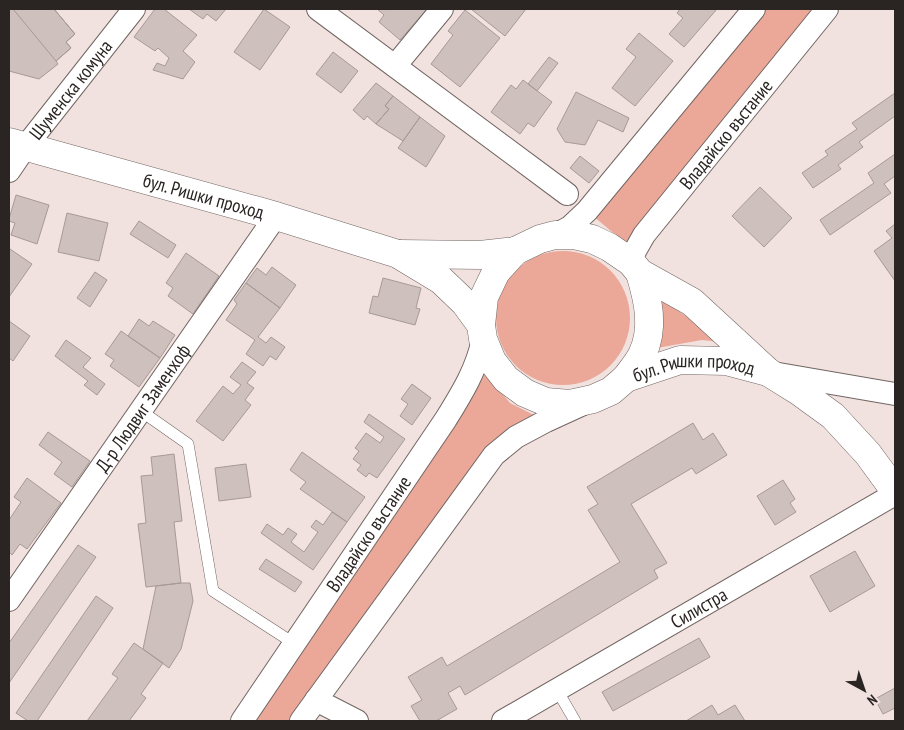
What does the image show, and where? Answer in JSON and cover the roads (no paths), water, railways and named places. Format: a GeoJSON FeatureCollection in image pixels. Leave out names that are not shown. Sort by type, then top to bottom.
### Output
{"type":"FeatureCollection","features":[{"type":"Feature","properties":{"kind":"main road","name":"бул. Ришки проход"},"geometry":{"type":"LineString","coordinates":[[17,144],[276,216],[398,254],[441,280],[465,303],[482,332],[492,361],[506,379],[524,394],[546,402],[570,404],[593,399],[611,391],[626,378],[680,360],[726,361],[768,372]]}},
{"type":"Feature","properties":{"kind":"main road","name":"бул. Ришки проход"},"geometry":{"type":"LineString","coordinates":[[398,254],[480,255],[515,251],[540,239],[555,235],[574,235],[592,239],[609,247],[635,268],[692,302],[768,372],[800,392],[832,416],[868,454],[895,493]]}},
{"type":"Feature","properties":{"kind":"main road"},"geometry":{"type":"LineString","coordinates":[[482,332],[484,297],[496,272],[515,251]]}},
{"type":"Feature","properties":{"kind":"main road"},"geometry":{"type":"LineString","coordinates":[[626,378],[642,355],[650,327],[649,308],[635,268]]}},
{"type":"Feature","properties":{"kind":"street","name":"Шуменска комуна"},"geometry":{"type":"LineString","coordinates":[[9,171],[17,144],[134,9]]}},
{"type":"Feature","properties":{"kind":"street"},"geometry":{"type":"LineString","coordinates":[[318,9],[567,194]]}},
{"type":"Feature","properties":{"kind":"street"},"geometry":{"type":"LineString","coordinates":[[395,66],[442,9]]}},
{"type":"Feature","properties":{"kind":"street"},"geometry":{"type":"LineString","coordinates":[[555,235],[570,227],[587,211],[754,9]]}},
{"type":"Feature","properties":{"kind":"street","name":"Владайско въстание"},"geometry":{"type":"LineString","coordinates":[[635,268],[635,251],[644,235],[827,9]]}},
{"type":"Feature","properties":{"kind":"street","name":"Д-р Людвиг Заменхоф"},"geometry":{"type":"LineString","coordinates":[[9,600],[276,216]]}},
{"type":"Feature","properties":{"kind":"street","name":"Владайско въстание"},"geometry":{"type":"LineString","coordinates":[[242,721],[446,419],[471,376],[480,356],[482,332]]}},
{"type":"Feature","properties":{"kind":"street"},"geometry":{"type":"LineString","coordinates":[[768,372],[895,394]]}},
{"type":"Feature","properties":{"kind":"street"},"geometry":{"type":"LineString","coordinates":[[301,721],[494,455],[516,437],[593,399]]}},
{"type":"Feature","properties":{"kind":"street","name":"Силистра"},"geometry":{"type":"LineString","coordinates":[[503,721],[895,493]]}},
{"type":"Feature","properties":{"kind":"street"},"geometry":{"type":"LineString","coordinates":[[316,700],[357,721]]}},
{"type":"Feature","properties":{"kind":"lane"},"geometry":{"type":"LineString","coordinates":[[141,411],[188,444],[213,590],[295,644]]}},
{"type":"Feature","properties":{"kind":"lane"},"geometry":{"type":"LineString","coordinates":[[557,690],[574,721]]}}]}
